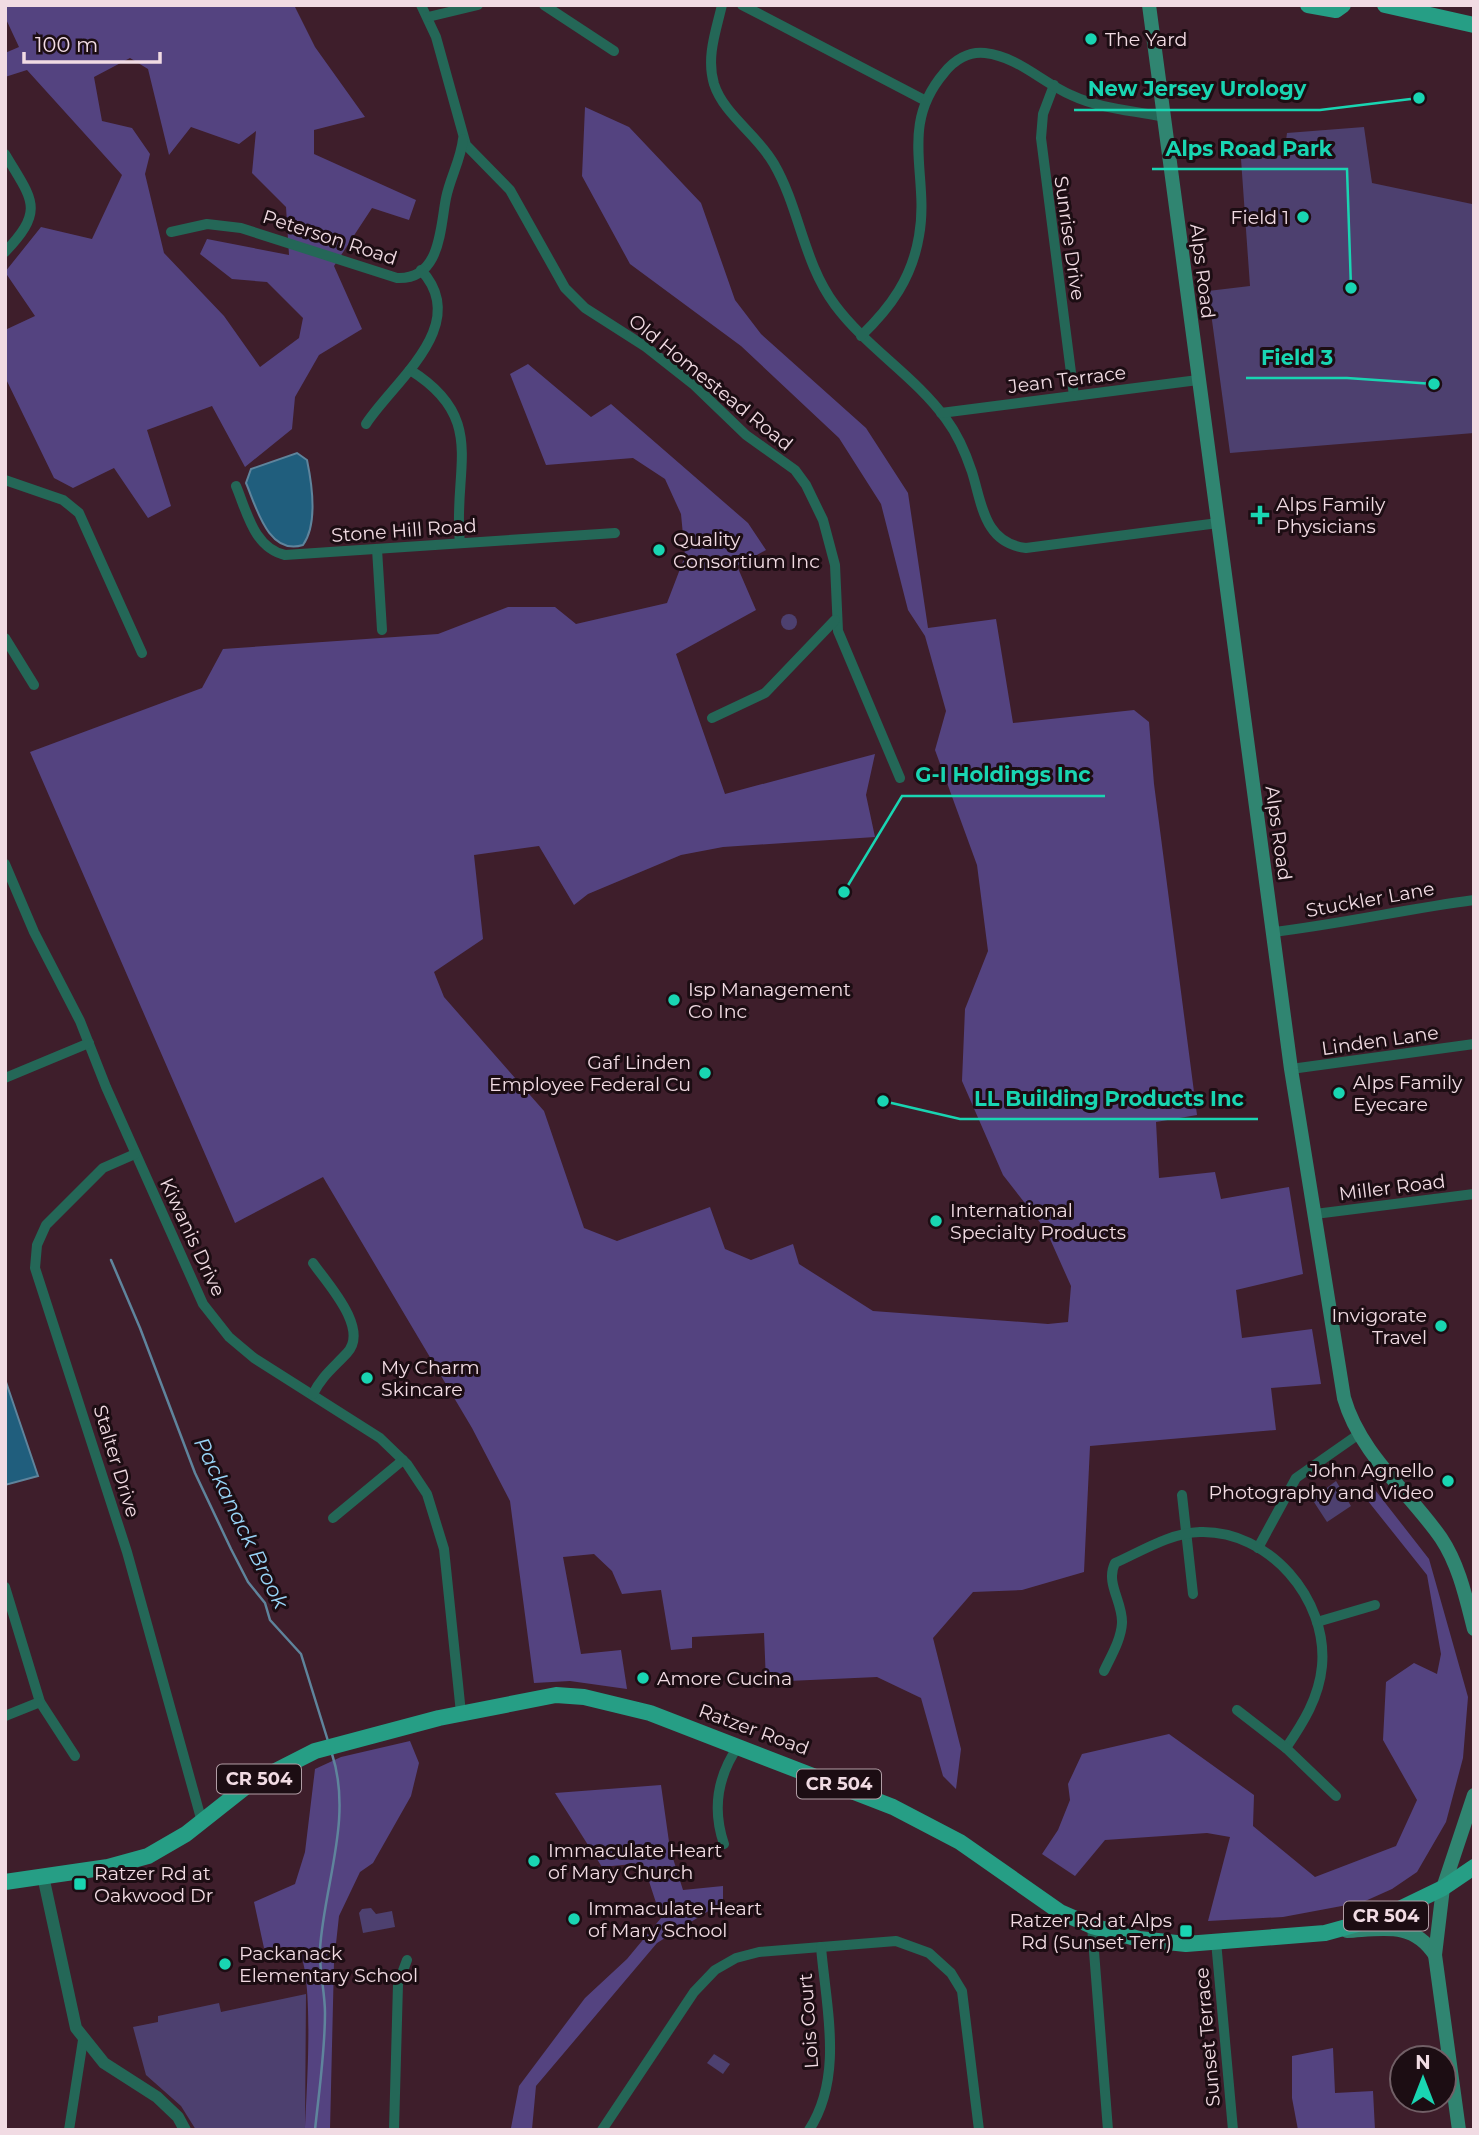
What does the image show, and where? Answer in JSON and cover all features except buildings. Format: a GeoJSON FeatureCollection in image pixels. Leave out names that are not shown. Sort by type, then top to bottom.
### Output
{"type":"FeatureCollection","features":[{"type":"Feature","properties":{"kind":"main road","name":"Alps Road"},"geometry":{"type":"LineString","coordinates":[[1149,5],[1291,1069],[1344,1398],[1359,1434],[1448,1549],[1460,1578],[1474,1629]]}},
{"type":"Feature","properties":{"kind":"main road"},"geometry":{"type":"LineString","coordinates":[[1308,5],[1336,9],[1343,5]]}},
{"type":"Feature","properties":{"kind":"main road"},"geometry":{"type":"LineString","coordinates":[[1385,5],[1471,26]]}},
{"type":"Feature","properties":{"kind":"main road","name":"Ratzer Road"},"geometry":{"type":"LineString","coordinates":[[5,1882],[138,1859],[160,1850],[202,1822],[248,1785],[328,1747],[461,1713],[533,1698],[584,1697],[622,1704],[738,1745],[920,1819],[960,1842],[1060,1912],[1092,1926],[1158,1942],[1216,1941],[1325,1933],[1383,1917],[1443,1888],[1474,1867]]}},
{"type":"Feature","properties":{"kind":"main road","name":"CR 504"},"geometry":{"type":"LineString","coordinates":[[1443,1888],[1474,1795]]}},
{"type":"Feature","properties":{"kind":"main road"},"geometry":{"type":"LineString","coordinates":[[1443,1888],[1435,1955],[1458,2130]]}},
{"type":"Feature","properties":{"kind":"main road"},"geometry":{"type":"LineString","coordinates":[[1325,1933],[1381,1929],[1409,1931],[1420,1936],[1435,1955]]}},
{"type":"Feature","properties":{"kind":"street","name":"Old Homestead Road"},"geometry":{"type":"LineString","coordinates":[[421,5],[428,17],[456,103],[463,138],[470,150],[510,190],[574,299],[668,364],[746,435],[795,470],[815,502],[829,539],[838,595],[835,620],[900,778]]}},
{"type":"Feature","properties":{"kind":"street"},"geometry":{"type":"LineString","coordinates":[[428,17],[478,5]]}},
{"type":"Feature","properties":{"kind":"street"},"geometry":{"type":"LineString","coordinates":[[544,5],[614,51]]}},
{"type":"Feature","properties":{"kind":"street"},"geometry":{"type":"LineString","coordinates":[[722,5],[711,50],[714,85],[725,105],[754,136],[775,165],[814,270],[835,305],[861,336],[941,412],[966,455],[988,523],[1013,545],[1036,547],[1218,523]]}},
{"type":"Feature","properties":{"kind":"street"},"geometry":{"type":"LineString","coordinates":[[742,5],[926,101]]}},
{"type":"Feature","properties":{"kind":"street"},"geometry":{"type":"LineString","coordinates":[[861,336],[897,297],[915,255],[922,219],[916,132],[926,101],[949,66],[968,55],[978,53],[1014,61],[1054,85],[1103,107],[1164,117]]}},
{"type":"Feature","properties":{"kind":"street","name":"Sunrise Drive"},"geometry":{"type":"LineString","coordinates":[[1054,85],[1043,114],[1041,138],[1074,396]]}},
{"type":"Feature","properties":{"kind":"street","name":"Peterson Road"},"geometry":{"type":"LineString","coordinates":[[171,232],[223,224],[279,238],[397,278],[410,276],[431,260],[440,239],[447,196],[463,138]]}},
{"type":"Feature","properties":{"kind":"street"},"geometry":{"type":"LineString","coordinates":[[5,154],[29,194],[32,213],[26,228],[5,252]]}},
{"type":"Feature","properties":{"kind":"street"},"geometry":{"type":"LineString","coordinates":[[366,424],[410,370],[434,332],[439,314],[434,285],[421,270]]}},
{"type":"Feature","properties":{"kind":"street"},"geometry":{"type":"LineString","coordinates":[[410,370],[444,399],[461,433],[463,454],[458,503],[460,544]]}},
{"type":"Feature","properties":{"kind":"street","name":"Jean Terrace"},"geometry":{"type":"LineString","coordinates":[[941,412],[1198,380]]}},
{"type":"Feature","properties":{"kind":"street"},"geometry":{"type":"LineString","coordinates":[[5,480],[63,500],[79,513],[142,653]]}},
{"type":"Feature","properties":{"kind":"street","name":"Stone Hill Road"},"geometry":{"type":"LineString","coordinates":[[236,486],[256,533],[277,554],[615,533]]}},
{"type":"Feature","properties":{"kind":"street"},"geometry":{"type":"LineString","coordinates":[[377,549],[382,630]]}},
{"type":"Feature","properties":{"kind":"street"},"geometry":{"type":"LineString","coordinates":[[712,718],[765,693],[835,620]]}},
{"type":"Feature","properties":{"kind":"street"},"geometry":{"type":"LineString","coordinates":[[5,638],[34,685]]}},
{"type":"Feature","properties":{"kind":"street","name":"Kiwanis Drive"},"geometry":{"type":"LineString","coordinates":[[5,864],[34,932],[89,1043],[192,1285],[215,1321],[254,1358],[380,1438],[404,1460],[427,1494],[440,1530],[461,1713]]}},
{"type":"Feature","properties":{"kind":"street","name":"Stuckler Lane"},"geometry":{"type":"LineString","coordinates":[[1273,932],[1340,925],[1414,908],[1474,900]]}},
{"type":"Feature","properties":{"kind":"street"},"geometry":{"type":"LineString","coordinates":[[5,1078],[89,1043]]}},
{"type":"Feature","properties":{"kind":"street","name":"Linden Lane"},"geometry":{"type":"LineString","coordinates":[[1291,1069],[1474,1044]]}},
{"type":"Feature","properties":{"kind":"street","name":"Stalter Drive"},"geometry":{"type":"LineString","coordinates":[[135,1154],[103,1168],[46,1225],[37,1245],[35,1268],[127,1552],[202,1822]]}},
{"type":"Feature","properties":{"kind":"street","name":"Miller Road"},"geometry":{"type":"LineString","coordinates":[[1315,1214],[1474,1194]]}},
{"type":"Feature","properties":{"kind":"street"},"geometry":{"type":"LineString","coordinates":[[313,1263],[350,1317],[354,1333],[351,1348],[322,1376],[313,1394]]}},
{"type":"Feature","properties":{"kind":"street"},"geometry":{"type":"LineString","coordinates":[[1258,1548],[1296,1478],[1359,1434]]}},
{"type":"Feature","properties":{"kind":"street"},"geometry":{"type":"LineString","coordinates":[[333,1518],[404,1460]]}},
{"type":"Feature","properties":{"kind":"street"},"geometry":{"type":"LineString","coordinates":[[1182,1495],[1193,1594]]}},
{"type":"Feature","properties":{"kind":"street"},"geometry":{"type":"LineString","coordinates":[[1104,1671],[1118,1640],[1122,1621],[1112,1581],[1111,1572],[1115,1563],[1186,1533],[1229,1535],[1258,1548],[1287,1569],[1308,1600],[1321,1632],[1322,1666],[1314,1701],[1286,1748]]}},
{"type":"Feature","properties":{"kind":"street"},"geometry":{"type":"LineString","coordinates":[[5,1587],[40,1702],[75,1756]]}},
{"type":"Feature","properties":{"kind":"street"},"geometry":{"type":"LineString","coordinates":[[1317,1622],[1375,1605]]}},
{"type":"Feature","properties":{"kind":"street"},"geometry":{"type":"LineString","coordinates":[[5,1716],[40,1702]]}},
{"type":"Feature","properties":{"kind":"street"},"geometry":{"type":"LineString","coordinates":[[1237,1710],[1286,1748],[1336,1796]]}},
{"type":"Feature","properties":{"kind":"street"},"geometry":{"type":"LineString","coordinates":[[724,1844],[718,1818],[718,1796],[725,1769],[738,1745]]}},
{"type":"Feature","properties":{"kind":"street"},"geometry":{"type":"LineString","coordinates":[[43,1876],[70,2013],[83,2040],[104,2063],[158,2097],[178,2117],[185,2130]]}},
{"type":"Feature","properties":{"kind":"street"},"geometry":{"type":"LineString","coordinates":[[1092,1926],[1108,2130]]}},
{"type":"Feature","properties":{"kind":"street"},"geometry":{"type":"LineString","coordinates":[[602,2130],[694,1992],[715,1970],[750,1954],[883,1941],[905,1942],[929,1953],[950,1973],[962,1991],[979,2130]]}},
{"type":"Feature","properties":{"kind":"street","name":"Sunset Terrace"},"geometry":{"type":"LineString","coordinates":[[1216,1941],[1233,2130]]}},
{"type":"Feature","properties":{"kind":"street","name":"Lois Court"},"geometry":{"type":"LineString","coordinates":[[809,2130],[822,2105],[830,2076],[821,1947]]}},
{"type":"Feature","properties":{"kind":"street"},"geometry":{"type":"LineString","coordinates":[[394,2130],[398,1984],[407,1960]]}},
{"type":"Feature","properties":{"kind":"street"},"geometry":{"type":"LineString","coordinates":[[69,2130],[83,2040]]}},
{"type":"Feature","properties":{"kind":"shaded area"},"geometry":{"type":"Polygon","coordinates":[[[5,5],[294,5],[315,47],[365,117],[314,130],[314,154],[416,200],[409,220],[372,208],[334,266],[362,329],[319,355],[295,397],[292,429],[245,467],[212,406],[147,430],[171,506],[148,518],[114,468],[73,488],[54,478],[5,377],[5,330],[35,316],[5,272],[41,227],[92,239],[122,175],[27,70],[5,77],[5,53],[19,47],[5,17],[5,5]],[[130,58],[94,77],[102,121],[132,128],[150,154],[145,174],[164,253],[224,316],[260,367],[299,338],[303,318],[267,282],[232,279],[200,254],[207,239],[289,255],[286,207],[252,173],[256,131],[239,144],[191,127],[169,155],[148,69],[130,58]]]}},
{"type":"Feature","properties":{"kind":"shaded area"},"geometry":{"type":"Polygon","coordinates":[[[585,107],[629,127],[701,203],[735,300],[761,334],[866,428],[908,493],[928,628],[996,619],[1013,723],[1134,710],[1149,722],[1154,784],[1197,1115],[1156,1122],[1159,1178],[1215,1172],[1221,1199],[1289,1187],[1303,1274],[1236,1290],[1242,1338],[1312,1329],[1321,1384],[1271,1388],[1276,1430],[1090,1446],[1084,1572],[1022,1590],[973,1592],[933,1638],[961,1749],[956,1789],[943,1776],[921,1698],[877,1677],[766,1682],[764,1633],[692,1637],[692,1648],[671,1650],[661,1590],[622,1594],[612,1571],[594,1554],[563,1557],[581,1654],[621,1650],[627,1689],[570,1681],[534,1683],[510,1501],[472,1428],[323,1177],[235,1223],[30,752],[202,688],[223,649],[438,634],[508,607],[555,607],[576,624],[667,603],[685,556],[681,514],[665,479],[633,458],[546,465],[510,374],[528,364],[591,417],[611,404],[748,523],[766,550],[737,566],[756,610],[676,654],[725,794],[875,754],[866,795],[875,837],[723,847],[681,855],[588,894],[574,905],[539,846],[474,855],[483,939],[434,972],[444,997],[544,1111],[584,1228],[617,1241],[710,1207],[725,1249],[751,1260],[793,1244],[799,1264],[873,1311],[1048,1324],[1068,1322],[1071,1286],[1046,1230],[1003,1175],[962,1081],[965,1009],[988,951],[977,865],[935,750],[946,711],[925,636],[908,610],[881,504],[839,438],[741,346],[630,264],[582,176],[585,107]]]}},
{"type":"Feature","properties":{"kind":"shaded area"},"geometry":{"type":"Polygon","coordinates":[[[1364,127],[1372,183],[1472,204],[1474,433],[1230,453],[1208,291],[1250,286],[1241,159],[1284,155],[1287,133],[1364,127]]]}},
{"type":"Feature","properties":{"kind":"shaded area"},"geometry":{"type":"Polygon","coordinates":[[[786,614],[792,614],[797,622],[795,628],[786,630],[781,625],[781,619],[786,614]]]}},
{"type":"Feature","properties":{"kind":"shaded area"},"geometry":{"type":"Polygon","coordinates":[[[1336,1481],[1351,1506],[1327,1522],[1312,1499],[1336,1481]]]}},
{"type":"Feature","properties":{"kind":"shaded area"},"geometry":{"type":"Polygon","coordinates":[[[1372,1486],[1429,1559],[1468,1697],[1463,1758],[1446,1822],[1417,1872],[1392,1889],[1363,1902],[1283,1917],[1208,1921],[1230,1837],[1207,1833],[1105,1840],[1075,1876],[1042,1854],[1058,1830],[1070,1800],[1068,1784],[1082,1754],[1169,1734],[1254,1795],[1253,1826],[1315,1877],[1396,1846],[1417,1800],[1383,1740],[1386,1682],[1414,1663],[1437,1674],[1441,1654],[1427,1575],[1364,1496],[1372,1486]]]}},
{"type":"Feature","properties":{"kind":"shaded area"},"geometry":{"type":"Polygon","coordinates":[[[410,1741],[419,1763],[411,1796],[373,1863],[360,1872],[339,1916],[334,1962],[330,2130],[305,2130],[308,2004],[302,1959],[296,1947],[264,1948],[254,1902],[295,1884],[305,1852],[315,1769],[341,1757],[410,1741]]]}},
{"type":"Feature","properties":{"kind":"shaded area"},"geometry":{"type":"Polygon","coordinates":[[[661,1785],[670,1849],[683,1890],[723,1886],[723,1902],[657,1943],[536,2086],[532,2129],[511,2128],[519,2086],[585,1998],[627,1959],[661,1918],[643,1863],[602,1867],[555,1793],[661,1785]]]}},
{"type":"Feature","properties":{"kind":"shaded area"},"geometry":{"type":"Polygon","coordinates":[[[371,1908],[376,1914],[392,1911],[395,1927],[363,1933],[359,1913],[362,1909],[371,1908]]]}},
{"type":"Feature","properties":{"kind":"shaded area"},"geometry":{"type":"Polygon","coordinates":[[[306,1994],[305,2130],[196,2130],[181,2106],[146,2075],[133,2027],[158,2022],[158,2016],[219,2003],[221,2012],[306,1994]]]}},
{"type":"Feature","properties":{"kind":"shaded area"},"geometry":{"type":"Polygon","coordinates":[[[1333,2048],[1335,2093],[1373,2091],[1375,2130],[1298,2130],[1292,2098],[1292,2056],[1333,2048]]]}},
{"type":"Feature","properties":{"kind":"shaded area"},"geometry":{"type":"Polygon","coordinates":[[[714,2054],[730,2064],[723,2074],[707,2063],[714,2054]]]}},
{"type":"Feature","properties":{"kind":"water"},"geometry":{"type":"Polygon","coordinates":[[[297,453],[307,460],[312,515],[308,536],[303,545],[291,546],[281,543],[265,527],[246,483],[251,469],[297,453]]]}},
{"type":"Feature","properties":{"kind":"water"},"geometry":{"type":"Polygon","coordinates":[[[5,1379],[38,1476],[5,1485],[5,1379]]]}},
{"type":"Feature","properties":{"kind":"waterway","name":"Packanack Brook"},"geometry":{"type":"LineString","coordinates":[[111,1260],[195,1473],[231,1549],[248,1582],[265,1603],[270,1620],[301,1654],[328,1741]]}},
{"type":"Feature","properties":{"kind":"waterway","name":"Packanack Brook"},"geometry":{"type":"LineString","coordinates":[[315,2130],[325,2028],[320,1949],[340,1802],[332,1754]]}},
{"type":"Feature","properties":{"kind":"place","name":"The Yard"},"geometry":{"type":"Point","coordinates":[1091,39]}},
{"type":"Feature","properties":{"kind":"place","name":"New Jersey Urology"},"geometry":{"type":"Point","coordinates":[1419,98]}},
{"type":"Feature","properties":{"kind":"place","name":"Field 1"},"geometry":{"type":"Point","coordinates":[1303,217]}},
{"type":"Feature","properties":{"kind":"place","name":"Alps Road Park"},"geometry":{"type":"Point","coordinates":[1351,288]}},
{"type":"Feature","properties":{"kind":"place","name":"Field 3"},"geometry":{"type":"Point","coordinates":[1434,384]}},
{"type":"Feature","properties":{"kind":"place","name":"Alps Family Physicians"},"geometry":{"type":"Point","coordinates":[1260,515]}},
{"type":"Feature","properties":{"kind":"place","name":"Quality Consortium Inc"},"geometry":{"type":"Point","coordinates":[659,550]}},
{"type":"Feature","properties":{"kind":"place","name":"G-I Holdings Inc"},"geometry":{"type":"Point","coordinates":[844,892]}},
{"type":"Feature","properties":{"kind":"place","name":"Isp Management Co Inc"},"geometry":{"type":"Point","coordinates":[674,1000]}},
{"type":"Feature","properties":{"kind":"place","name":"Gaf Linden Employee Federal Cu"},"geometry":{"type":"Point","coordinates":[705,1073]}},
{"type":"Feature","properties":{"kind":"place","name":"Alps Family Eyecare"},"geometry":{"type":"Point","coordinates":[1339,1093]}},
{"type":"Feature","properties":{"kind":"place","name":"LL Building Products Inc"},"geometry":{"type":"Point","coordinates":[883,1101]}},
{"type":"Feature","properties":{"kind":"place","name":"International Specialty Products"},"geometry":{"type":"Point","coordinates":[936,1221]}},
{"type":"Feature","properties":{"kind":"place","name":"Invigorate Travel"},"geometry":{"type":"Point","coordinates":[1441,1326]}},
{"type":"Feature","properties":{"kind":"place","name":"My Charm Skincare"},"geometry":{"type":"Point","coordinates":[367,1378]}},
{"type":"Feature","properties":{"kind":"place","name":"John Agnello Photography and Video"},"geometry":{"type":"Point","coordinates":[1448,1481]}},
{"type":"Feature","properties":{"kind":"place","name":"Amore Cucina"},"geometry":{"type":"Point","coordinates":[643,1678]}},
{"type":"Feature","properties":{"kind":"place","name":"Immaculate Heart of Mary Church"},"geometry":{"type":"Point","coordinates":[534,1861]}},
{"type":"Feature","properties":{"kind":"place","name":"Ratzer Rd at Oakwood Dr"},"geometry":{"type":"Point","coordinates":[80,1884]}},
{"type":"Feature","properties":{"kind":"place","name":"Immaculate Heart of Mary School"},"geometry":{"type":"Point","coordinates":[574,1919]}},
{"type":"Feature","properties":{"kind":"place","name":"Ratzer Rd at Alps Rd (Sunset Terr)"},"geometry":{"type":"Point","coordinates":[1186,1931]}},
{"type":"Feature","properties":{"kind":"place","name":"Packanack Elementary School"},"geometry":{"type":"Point","coordinates":[225,1964]}}]}
